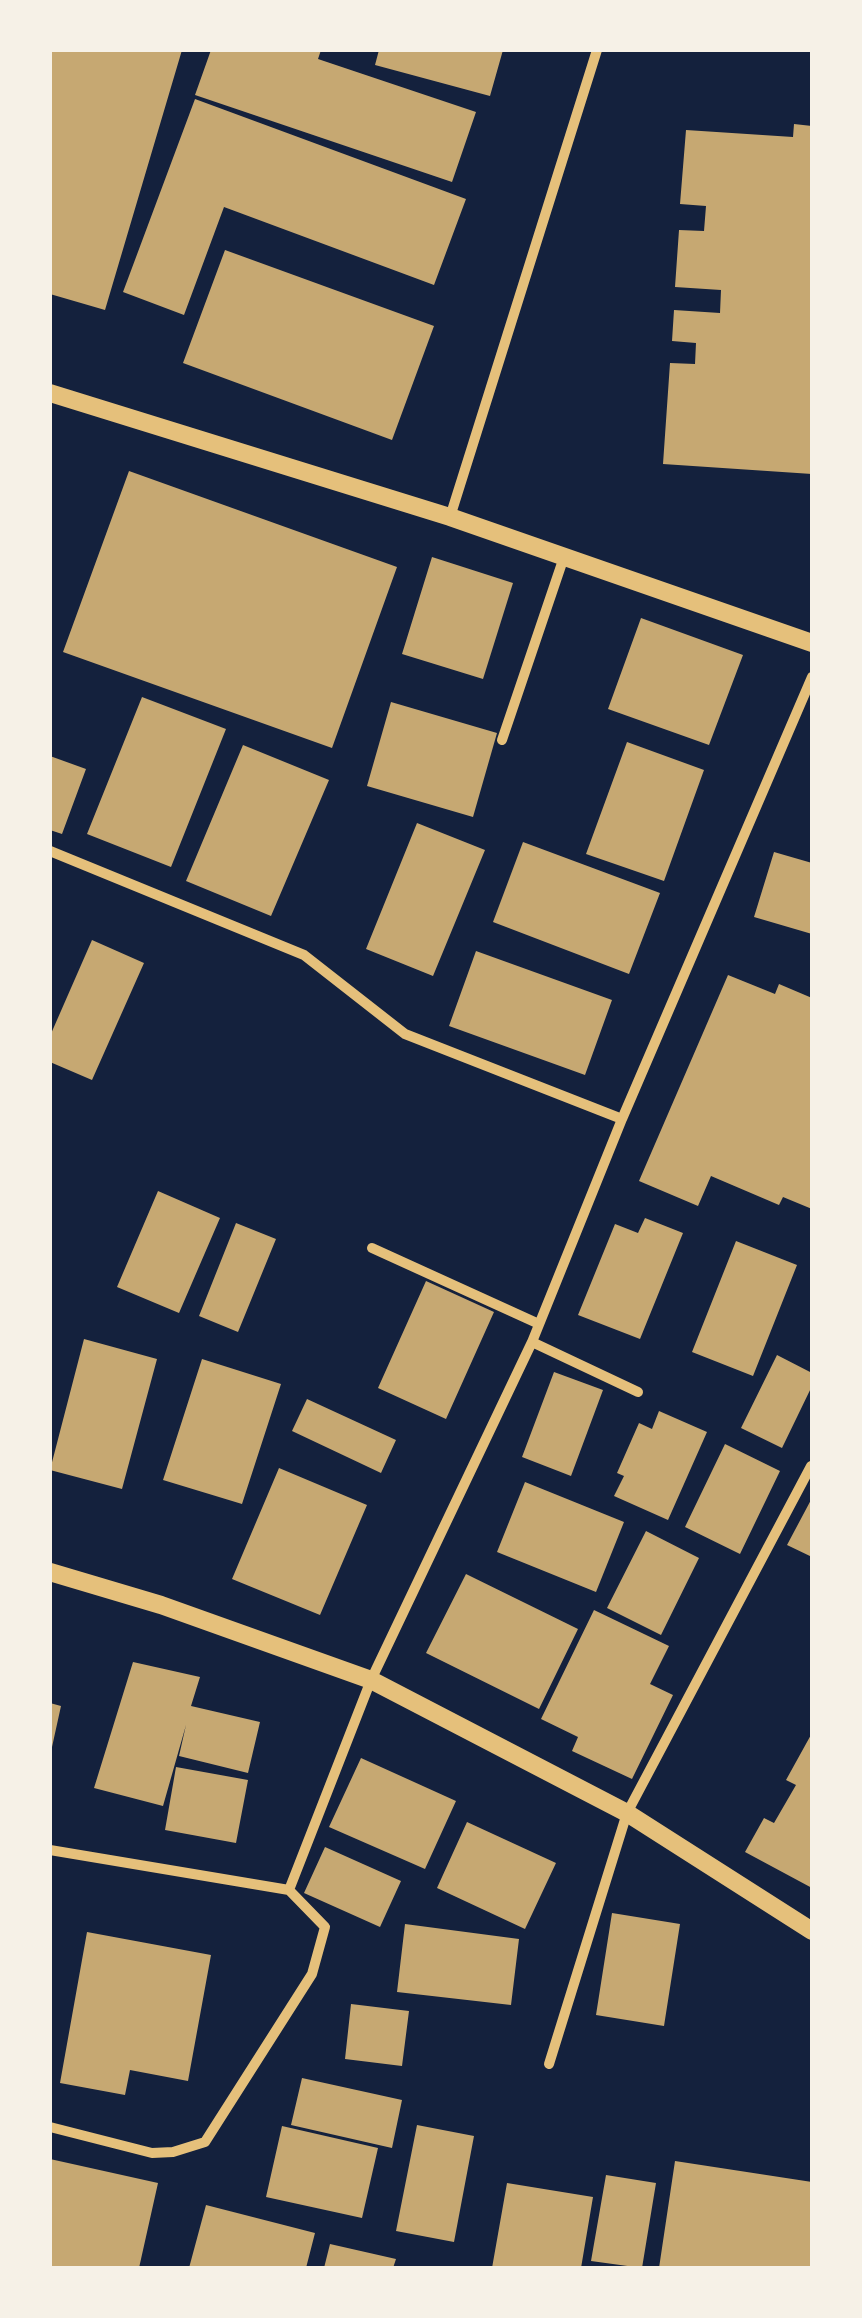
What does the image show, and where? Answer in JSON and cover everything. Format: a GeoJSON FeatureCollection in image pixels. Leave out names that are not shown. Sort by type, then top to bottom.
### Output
{"type":"FeatureCollection","features":[{"type":"Feature","properties":{"kind":"street"},"geometry":{"type":"LineString","coordinates":[[450,517],[597,50]]}},
{"type":"Feature","properties":{"kind":"street"},"geometry":{"type":"LineString","coordinates":[[50,393],[450,517],[812,643]]}},
{"type":"Feature","properties":{"kind":"street"},"geometry":{"type":"LineString","coordinates":[[502,740],[564,557]]}},
{"type":"Feature","properties":{"kind":"street"},"geometry":{"type":"LineString","coordinates":[[289,1890],[371,1680],[532,1342],[622,1119],[812,678]]}},
{"type":"Feature","properties":{"kind":"street"},"geometry":{"type":"LineString","coordinates":[[50,851],[304,954],[405,1034],[622,1119]]}},
{"type":"Feature","properties":{"kind":"street"},"geometry":{"type":"LineString","coordinates":[[372,1248],[539,1324]]}},
{"type":"Feature","properties":{"kind":"street"},"geometry":{"type":"LineString","coordinates":[[532,1342],[638,1392]]}},
{"type":"Feature","properties":{"kind":"street"},"geometry":{"type":"LineString","coordinates":[[549,2064],[626,1813],[811,1466]]}},
{"type":"Feature","properties":{"kind":"street"},"geometry":{"type":"LineString","coordinates":[[50,1572],[161,1605],[371,1680],[626,1813],[812,1931]]}},
{"type":"Feature","properties":{"kind":"street"},"geometry":{"type":"LineString","coordinates":[[50,1850],[289,1890],[324,1927],[312,1974],[205,2142],[152,2154],[50,2127]]}},
{"type":"Feature","properties":{"kind":"building"},"geometry":{"type":"Polygon","coordinates":[[[50,50],[182,50],[105,310],[50,294],[50,50]]]}},
{"type":"Feature","properties":{"kind":"building"},"geometry":{"type":"Polygon","coordinates":[[[211,50],[321,50],[318,59],[476,112],[452,182],[195,95],[211,50]]]}},
{"type":"Feature","properties":{"kind":"building"},"geometry":{"type":"Polygon","coordinates":[[[379,50],[503,50],[490,96],[375,65],[379,50]]]}},
{"type":"Feature","properties":{"kind":"building"},"geometry":{"type":"Polygon","coordinates":[[[195,99],[466,199],[434,285],[224,207],[184,315],[123,292],[195,99]]]}},
{"type":"Feature","properties":{"kind":"building"},"geometry":{"type":"Polygon","coordinates":[[[794,124],[812,126],[812,474],[663,464],[670,363],[695,364],[696,343],[672,341],[674,310],[720,313],[721,290],[675,287],[679,230],[704,231],[706,206],[680,204],[686,130],[793,137],[794,124]]]}},
{"type":"Feature","properties":{"kind":"building"},"geometry":{"type":"Polygon","coordinates":[[[225,250],[434,326],[392,440],[183,363],[225,250]]]}},
{"type":"Feature","properties":{"kind":"building"},"geometry":{"type":"Polygon","coordinates":[[[129,471],[397,567],[332,748],[63,652],[129,471]]]}},
{"type":"Feature","properties":{"kind":"building"},"geometry":{"type":"Polygon","coordinates":[[[432,557],[513,583],[483,679],[402,654],[432,557]]]}},
{"type":"Feature","properties":{"kind":"building"},"geometry":{"type":"Polygon","coordinates":[[[641,618],[743,655],[709,745],[608,709],[641,618]]]}},
{"type":"Feature","properties":{"kind":"building"},"geometry":{"type":"Polygon","coordinates":[[[142,697],[226,729],[171,867],[87,834],[142,697]]]}},
{"type":"Feature","properties":{"kind":"building"},"geometry":{"type":"Polygon","coordinates":[[[391,702],[497,733],[473,817],[367,786],[391,702]]]}},
{"type":"Feature","properties":{"kind":"building"},"geometry":{"type":"Polygon","coordinates":[[[627,742],[704,770],[664,881],[586,854],[627,742]]]}},
{"type":"Feature","properties":{"kind":"building"},"geometry":{"type":"Polygon","coordinates":[[[243,745],[329,780],[271,916],[186,881],[243,745]]]}},
{"type":"Feature","properties":{"kind":"building"},"geometry":{"type":"Polygon","coordinates":[[[50,756],[86,769],[62,834],[50,830],[50,756]]]}},
{"type":"Feature","properties":{"kind":"building"},"geometry":{"type":"Polygon","coordinates":[[[417,823],[485,850],[433,976],[366,949],[417,823]]]}},
{"type":"Feature","properties":{"kind":"building"},"geometry":{"type":"Polygon","coordinates":[[[523,842],[660,893],[629,974],[493,922],[523,842]]]}},
{"type":"Feature","properties":{"kind":"building"},"geometry":{"type":"Polygon","coordinates":[[[774,852],[812,863],[812,934],[754,917],[774,852]]]}},
{"type":"Feature","properties":{"kind":"building"},"geometry":{"type":"Polygon","coordinates":[[[92,940],[144,963],[92,1080],[50,1062],[50,1036],[92,940]]]}},
{"type":"Feature","properties":{"kind":"building"},"geometry":{"type":"Polygon","coordinates":[[[476,951],[612,1000],[585,1075],[449,1026],[476,951]]]}},
{"type":"Feature","properties":{"kind":"building"},"geometry":{"type":"Polygon","coordinates":[[[728,975],[775,994],[779,984],[812,998],[812,1209],[783,1197],[779,1205],[711,1176],[698,1206],[639,1181],[728,975]]]}},
{"type":"Feature","properties":{"kind":"building"},"geometry":{"type":"Polygon","coordinates":[[[158,1191],[220,1218],[179,1313],[117,1287],[158,1191]]]}},
{"type":"Feature","properties":{"kind":"building"},"geometry":{"type":"Polygon","coordinates":[[[645,1218],[683,1233],[640,1339],[578,1315],[615,1224],[638,1233],[645,1218]]]}},
{"type":"Feature","properties":{"kind":"building"},"geometry":{"type":"Polygon","coordinates":[[[236,1223],[276,1239],[238,1332],[199,1316],[236,1223]]]}},
{"type":"Feature","properties":{"kind":"building"},"geometry":{"type":"Polygon","coordinates":[[[736,1241],[797,1265],[753,1376],[692,1352],[736,1241]]]}},
{"type":"Feature","properties":{"kind":"building"},"geometry":{"type":"Polygon","coordinates":[[[426,1281],[494,1312],[446,1419],[378,1388],[426,1281]]]}},
{"type":"Feature","properties":{"kind":"building"},"geometry":{"type":"Polygon","coordinates":[[[84,1339],[157,1359],[122,1489],[50,1470],[84,1339]]]}},
{"type":"Feature","properties":{"kind":"building"},"geometry":{"type":"Polygon","coordinates":[[[777,1355],[812,1373],[812,1386],[782,1448],[741,1428],[777,1355]]]}},
{"type":"Feature","properties":{"kind":"building"},"geometry":{"type":"Polygon","coordinates":[[[202,1359],[281,1384],[242,1504],[163,1480],[202,1359]]]}},
{"type":"Feature","properties":{"kind":"building"},"geometry":{"type":"Polygon","coordinates":[[[554,1372],[603,1390],[571,1476],[522,1457],[554,1372]]]}},
{"type":"Feature","properties":{"kind":"building"},"geometry":{"type":"Polygon","coordinates":[[[307,1399],[396,1440],[381,1473],[292,1431],[307,1399]]]}},
{"type":"Feature","properties":{"kind":"building"},"geometry":{"type":"Polygon","coordinates":[[[659,1411],[707,1432],[668,1520],[614,1496],[624,1476],[617,1473],[639,1423],[652,1429],[659,1411]]]}},
{"type":"Feature","properties":{"kind":"building"},"geometry":{"type":"Polygon","coordinates":[[[725,1444],[780,1471],[740,1554],[685,1527],[725,1444]]]}},
{"type":"Feature","properties":{"kind":"building"},"geometry":{"type":"Polygon","coordinates":[[[279,1468],[367,1505],[320,1615],[232,1579],[279,1468]]]}},
{"type":"Feature","properties":{"kind":"building"},"geometry":{"type":"Polygon","coordinates":[[[525,1482],[624,1522],[596,1592],[497,1552],[525,1482]]]}},
{"type":"Feature","properties":{"kind":"building"},"geometry":{"type":"Polygon","coordinates":[[[812,1498],[812,1557],[787,1545],[812,1498]]]}},
{"type":"Feature","properties":{"kind":"building"},"geometry":{"type":"Polygon","coordinates":[[[646,1531],[699,1558],[661,1635],[607,1608],[646,1531]]]}},
{"type":"Feature","properties":{"kind":"building"},"geometry":{"type":"Polygon","coordinates":[[[466,1574],[578,1629],[539,1709],[426,1653],[466,1574]]]}},
{"type":"Feature","properties":{"kind":"building"},"geometry":{"type":"Polygon","coordinates":[[[594,1610],[669,1646],[650,1684],[673,1695],[632,1779],[572,1751],[578,1737],[541,1719],[594,1610]]]}},
{"type":"Feature","properties":{"kind":"building"},"geometry":{"type":"Polygon","coordinates":[[[133,1662],[200,1677],[191,1706],[260,1722],[248,1773],[179,1756],[186,1725],[163,1806],[94,1788],[133,1662]]]}},
{"type":"Feature","properties":{"kind":"building"},"geometry":{"type":"Polygon","coordinates":[[[50,1703],[61,1706],[52,1747],[50,1746],[50,1703]]]}},
{"type":"Feature","properties":{"kind":"building"},"geometry":{"type":"Polygon","coordinates":[[[812,1733],[812,1888],[745,1852],[764,1818],[774,1823],[796,1785],[786,1780],[812,1733]]]}},
{"type":"Feature","properties":{"kind":"building"},"geometry":{"type":"Polygon","coordinates":[[[361,1758],[456,1801],[425,1869],[329,1827],[361,1758]]]}},
{"type":"Feature","properties":{"kind":"building"},"geometry":{"type":"Polygon","coordinates":[[[176,1767],[248,1780],[236,1843],[165,1830],[176,1767]]]}},
{"type":"Feature","properties":{"kind":"building"},"geometry":{"type":"Polygon","coordinates":[[[467,1822],[556,1863],[525,1929],[437,1888],[467,1822]]]}},
{"type":"Feature","properties":{"kind":"building"},"geometry":{"type":"Polygon","coordinates":[[[325,1847],[401,1881],[380,1927],[304,1893],[325,1847]]]}},
{"type":"Feature","properties":{"kind":"building"},"geometry":{"type":"Polygon","coordinates":[[[612,1913],[680,1924],[664,2026],[596,2015],[612,1913]]]}},
{"type":"Feature","properties":{"kind":"building"},"geometry":{"type":"Polygon","coordinates":[[[405,1924],[519,1939],[511,2005],[397,1992],[405,1924]]]}},
{"type":"Feature","properties":{"kind":"building"},"geometry":{"type":"Polygon","coordinates":[[[87,1932],[211,1955],[188,2081],[130,2070],[125,2095],[60,2083],[87,1932]]]}},
{"type":"Feature","properties":{"kind":"building"},"geometry":{"type":"Polygon","coordinates":[[[351,2004],[409,2011],[402,2066],[345,2059],[351,2004]]]}},
{"type":"Feature","properties":{"kind":"building"},"geometry":{"type":"Polygon","coordinates":[[[302,2078],[402,2100],[392,2148],[291,2125],[302,2078]]]}},
{"type":"Feature","properties":{"kind":"building"},"geometry":{"type":"Polygon","coordinates":[[[417,2125],[474,2136],[454,2242],[396,2231],[417,2125]]]}},
{"type":"Feature","properties":{"kind":"building"},"geometry":{"type":"Polygon","coordinates":[[[282,2126],[378,2148],[362,2218],[266,2197],[282,2126]]]}},
{"type":"Feature","properties":{"kind":"building"},"geometry":{"type":"Polygon","coordinates":[[[50,2159],[158,2183],[139,2268],[50,2268],[50,2159]]]}},
{"type":"Feature","properties":{"kind":"building"},"geometry":{"type":"Polygon","coordinates":[[[675,2161],[812,2182],[812,2268],[659,2268],[675,2161]]]}},
{"type":"Feature","properties":{"kind":"building"},"geometry":{"type":"Polygon","coordinates":[[[606,2175],[656,2183],[642,2268],[591,2261],[606,2175]]]}},
{"type":"Feature","properties":{"kind":"building"},"geometry":{"type":"Polygon","coordinates":[[[507,2183],[593,2197],[581,2268],[492,2268],[507,2183]]]}},
{"type":"Feature","properties":{"kind":"building"},"geometry":{"type":"Polygon","coordinates":[[[206,2205],[315,2233],[306,2268],[189,2268],[206,2205]]]}},
{"type":"Feature","properties":{"kind":"building"},"geometry":{"type":"Polygon","coordinates":[[[330,2244],[396,2259],[393,2268],[324,2268],[330,2244]]]}}]}
